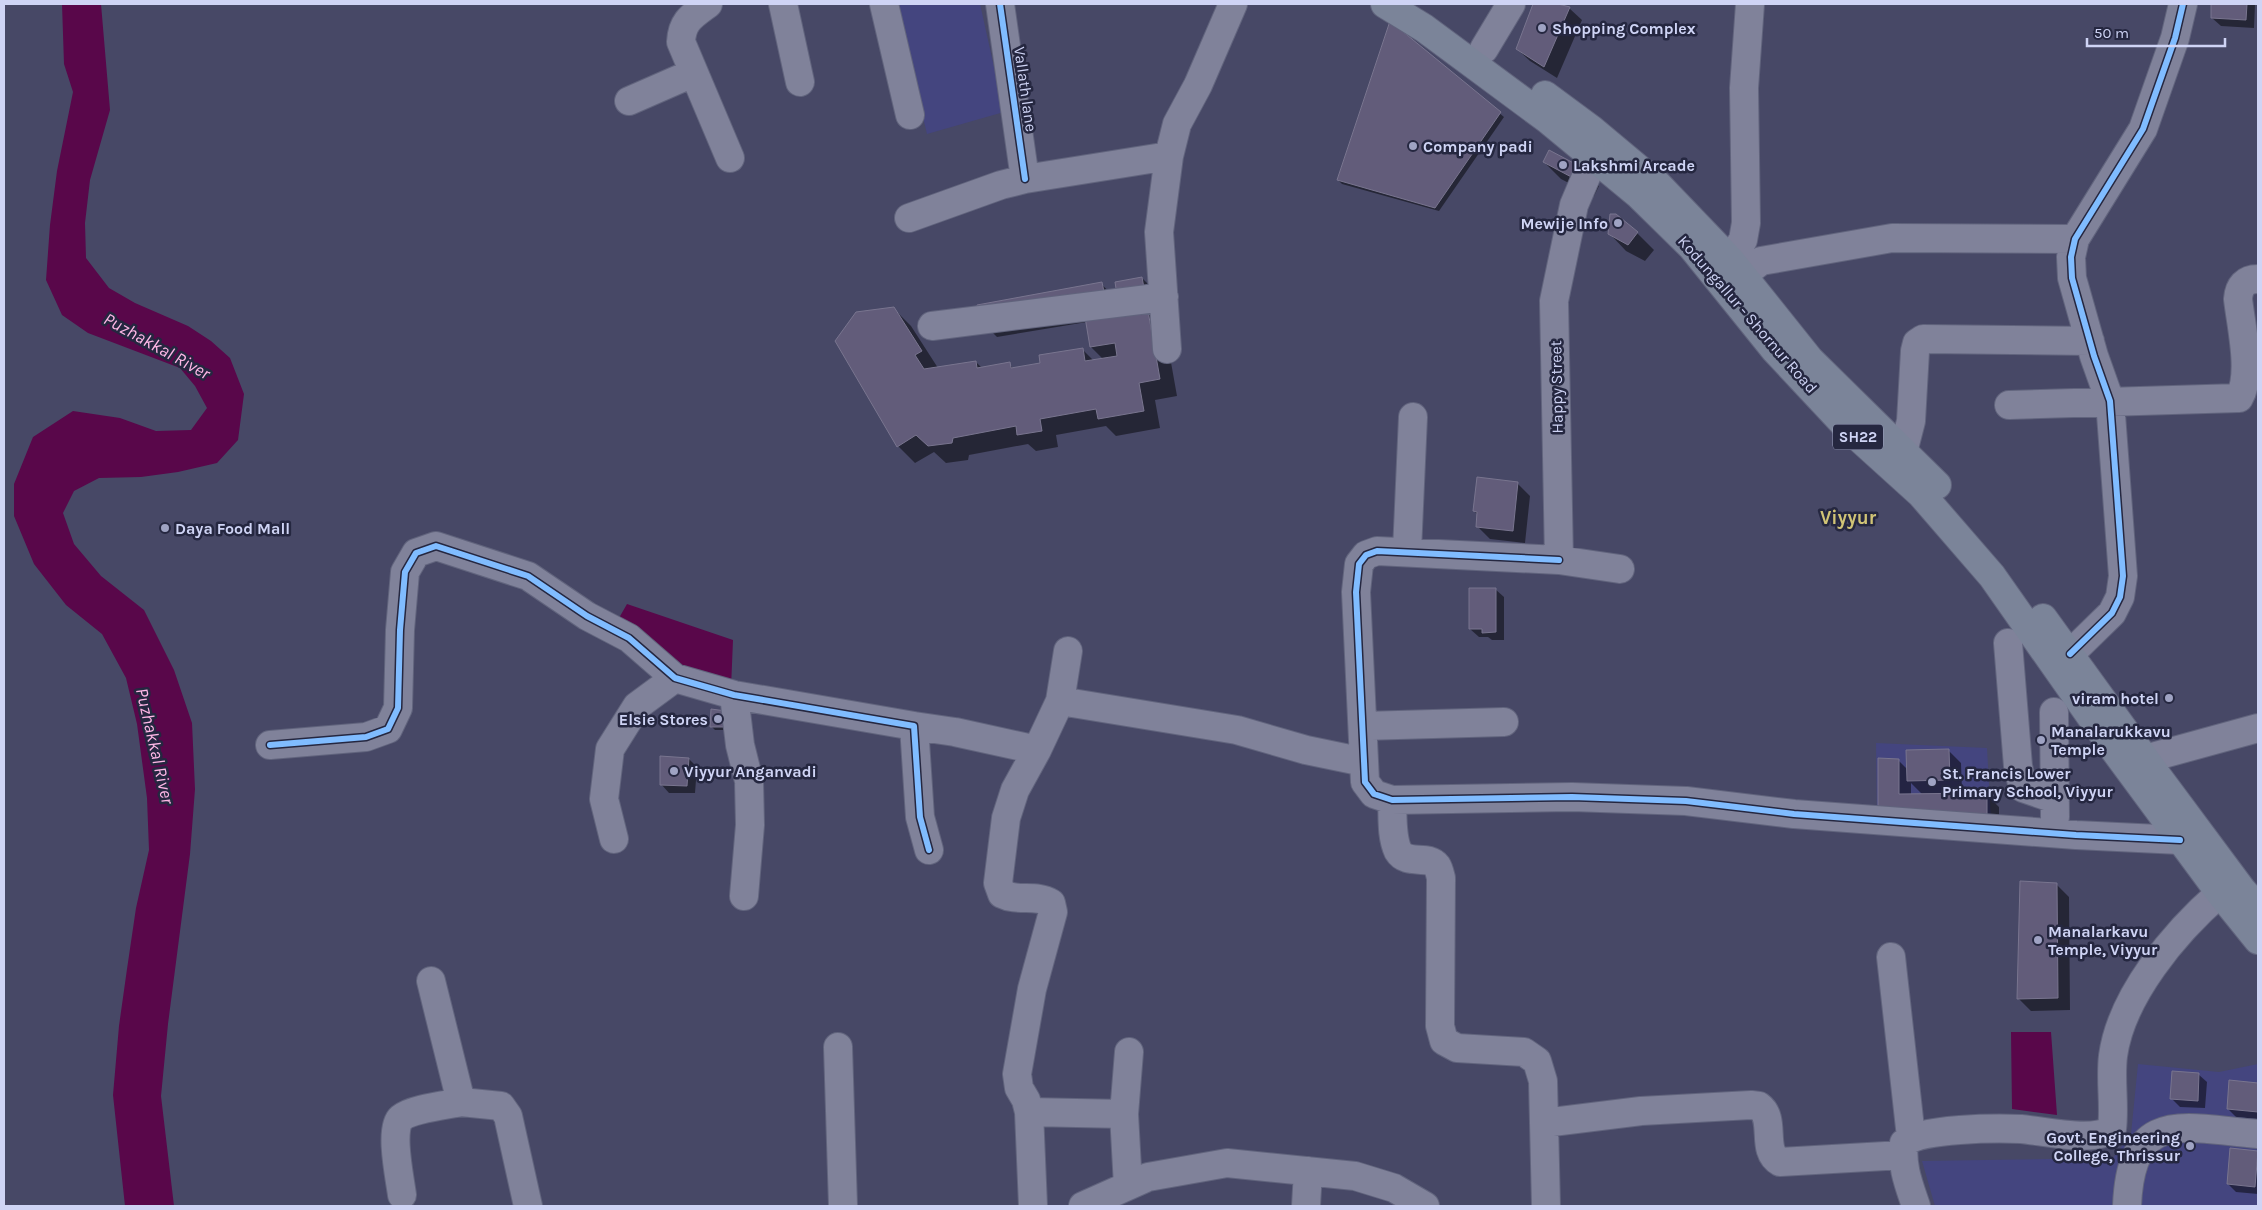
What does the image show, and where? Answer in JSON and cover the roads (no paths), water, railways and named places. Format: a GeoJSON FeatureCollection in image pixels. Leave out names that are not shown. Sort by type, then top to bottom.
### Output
{"type":"FeatureCollection","features":[{"type":"Feature","properties":{"kind":"main road","name":"Kodungallur - Shornur Road"},"geometry":{"type":"LineString","coordinates":[[1385,4],[1424,28],[1539,113],[1658,185],[1737,268],[1810,360],[1903,452],[1968,520],[2070,654],[2145,759],[2207,859],[2220,893],[2258,940]]}},
{"type":"Feature","properties":{"kind":"main road","name":"Kodungallur - Shornur Road"},"geometry":{"type":"LineString","coordinates":[[1421,4],[1484,49],[1599,149],[1639,195],[1692,247],[1775,350],[1847,427],[1921,494],[1958,535],[1996,582],[2180,840],[2207,859],[2258,908]]}},
{"type":"Feature","properties":{"kind":"street"},"geometry":{"type":"LineString","coordinates":[[708,4],[692,16],[682,28],[681,42],[730,158]]}},
{"type":"Feature","properties":{"kind":"street"},"geometry":{"type":"LineString","coordinates":[[783,4],[800,82]]}},
{"type":"Feature","properties":{"kind":"street"},"geometry":{"type":"LineString","coordinates":[[884,4],[910,116]]}},
{"type":"Feature","properties":{"kind":"street","name":"Vallath lane"},"geometry":{"type":"LineString","coordinates":[[1000,4],[1025,179]]}},
{"type":"Feature","properties":{"kind":"street"},"geometry":{"type":"LineString","coordinates":[[1168,349],[1159,232],[1169,156],[1177,124],[1198,85],[1232,4]]}},
{"type":"Feature","properties":{"kind":"street"},"geometry":{"type":"LineString","coordinates":[[1484,49],[1511,4]]}},
{"type":"Feature","properties":{"kind":"street"},"geometry":{"type":"LineString","coordinates":[[1750,4],[1744,88],[1746,223],[1737,268],[1754,265],[1762,261],[1892,238],[2075,239]]}},
{"type":"Feature","properties":{"kind":"street"},"geometry":{"type":"LineString","coordinates":[[2070,654],[2112,614],[2120,597],[2123,576],[2110,401],[2072,278],[2071,257],[2075,239],[2143,129],[2175,38],[2183,4]]}},
{"type":"Feature","properties":{"kind":"street"},"geometry":{"type":"LineString","coordinates":[[629,101],[693,74]]}},
{"type":"Feature","properties":{"kind":"street","name":"Happy Street"},"geometry":{"type":"LineString","coordinates":[[1559,560],[1554,301],[1574,205],[1599,149]]}},
{"type":"Feature","properties":{"kind":"street"},"geometry":{"type":"LineString","coordinates":[[909,218],[1001,185],[1025,179],[1169,156]]}},
{"type":"Feature","properties":{"kind":"street"},"geometry":{"type":"LineString","coordinates":[[2010,405],[2239,398],[2244,390],[2246,377],[2238,299],[2239,288],[2246,281],[2258,279]]}},
{"type":"Feature","properties":{"kind":"street"},"geometry":{"type":"LineString","coordinates":[[932,326],[1164,297]]}},
{"type":"Feature","properties":{"kind":"street"},"geometry":{"type":"LineString","coordinates":[[1903,452],[1911,421],[1915,351],[1917,343],[1923,339],[2090,341]]}},
{"type":"Feature","properties":{"kind":"street"},"geometry":{"type":"LineString","coordinates":[[1407,551],[1413,417]]}},
{"type":"Feature","properties":{"kind":"street"},"geometry":{"type":"LineString","coordinates":[[270,745],[366,737],[388,729],[398,708],[404,572],[416,553],[436,546],[528,576],[588,616],[629,638],[675,678],[734,695],[955,732],[1037,750]]}},
{"type":"Feature","properties":{"kind":"street"},"geometry":{"type":"LineString","coordinates":[[1620,569],[1559,560],[1407,551],[1377,551],[1366,555],[1359,564],[1356,592],[1365,782],[1374,794],[1392,800],[1572,797],[1676,801],[1794,814],[2055,834],[2180,840]]}},
{"type":"Feature","properties":{"kind":"street"},"geometry":{"type":"LineString","coordinates":[[2008,643],[2018,766],[2023,788],[2055,799]]}},
{"type":"Feature","properties":{"kind":"street"},"geometry":{"type":"LineString","coordinates":[[1033,1206],[1029,1112],[1026,1100],[1019,1088],[1017,1074],[1032,988],[1053,912],[1051,903],[1043,898],[1010,898],[1002,894],[998,883],[1006,818],[1015,790],[1037,750],[1060,701],[1068,651]]}},
{"type":"Feature","properties":{"kind":"street"},"geometry":{"type":"LineString","coordinates":[[614,839],[604,799],[610,749],[637,706],[675,678]]}},
{"type":"Feature","properties":{"kind":"street"},"geometry":{"type":"LineString","coordinates":[[734,695],[740,745],[749,781],[750,825],[744,896]]}},
{"type":"Feature","properties":{"kind":"street"},"geometry":{"type":"LineString","coordinates":[[1060,701],[1237,730],[1306,750],[1364,762]]}},
{"type":"Feature","properties":{"kind":"street"},"geometry":{"type":"LineString","coordinates":[[2054,712],[2055,834]]}},
{"type":"Feature","properties":{"kind":"street"},"geometry":{"type":"LineString","coordinates":[[1363,726],[1504,722]]}},
{"type":"Feature","properties":{"kind":"street"},"geometry":{"type":"LineString","coordinates":[[914,726],[920,817],[929,850]]}},
{"type":"Feature","properties":{"kind":"street"},"geometry":{"type":"LineString","coordinates":[[2145,759],[2258,728]]}},
{"type":"Feature","properties":{"kind":"street"},"geometry":{"type":"LineString","coordinates":[[1392,800],[1394,832],[1399,852],[1407,859],[1430,862],[1437,866],[1441,878],[1440,1026],[1444,1040],[1457,1048],[1524,1052],[1537,1061],[1543,1081],[1546,1206]]}},
{"type":"Feature","properties":{"kind":"street"},"geometry":{"type":"LineString","coordinates":[[1544,1123],[1641,1111],[1759,1106],[1767,1116],[1771,1153],[1780,1162],[1907,1146],[1952,1131],[2020,1129],[2100,1135],[2112,1129],[2114,1117],[2113,1057],[2121,1023],[2141,982],[2196,914],[2220,893]]}},
{"type":"Feature","properties":{"kind":"street"},"geometry":{"type":"LineString","coordinates":[[1891,957],[1907,1146],[1904,1167],[1916,1206]]}},
{"type":"Feature","properties":{"kind":"street"},"geometry":{"type":"LineString","coordinates":[[431,981],[461,1102]]}},
{"type":"Feature","properties":{"kind":"street"},"geometry":{"type":"LineString","coordinates":[[838,1047],[843,1206]]}},
{"type":"Feature","properties":{"kind":"street"},"geometry":{"type":"LineString","coordinates":[[1128,1186],[1124,1114],[1129,1052]]}},
{"type":"Feature","properties":{"kind":"street"},"geometry":{"type":"LineString","coordinates":[[402,1195],[395,1139],[396,1125],[401,1118],[411,1113],[461,1102],[501,1106],[508,1116],[528,1206]]}},
{"type":"Feature","properties":{"kind":"street"},"geometry":{"type":"LineString","coordinates":[[1029,1112],[1124,1114]]}},
{"type":"Feature","properties":{"kind":"street"},"geometry":{"type":"LineString","coordinates":[[2127,1206],[2132,1164],[2142,1145],[2150,1137],[2172,1129],[2187,1128],[2258,1134]]}},
{"type":"Feature","properties":{"kind":"street"},"geometry":{"type":"LineString","coordinates":[[1083,1206],[1148,1177],[1227,1163],[1355,1176],[1394,1188],[1425,1206]]}},
{"type":"Feature","properties":{"kind":"street"},"geometry":{"type":"LineString","coordinates":[[1306,1206],[1308,1171]]}},
{"type":"Feature","properties":{"kind":"water","name":"Puzhakkal River"},"geometry":{"type":"Polygon","coordinates":[[[62,4],[101,4],[110,110],[90,180],[85,223],[86,258],[109,288],[135,303],[188,326],[211,341],[230,358],[244,394],[238,440],[217,463],[178,472],[141,477],[99,478],[74,491],[63,513],[74,544],[101,576],[144,610],[174,670],[192,723],[195,789],[190,854],[168,1024],[161,1096],[174,1206],[125,1206],[113,1095],[119,1026],[127,969],[136,908],[149,850],[147,798],[137,724],[126,678],[102,634],[66,605],[34,564],[14,516],[14,484],[33,437],[73,411],[120,418],[156,431],[191,430],[207,408],[195,386],[180,368],[88,333],[62,315],[46,280],[50,225],[57,171],[73,92],[64,64],[62,4]]]}},
{"type":"Feature","properties":{"kind":"water"},"geometry":{"type":"Polygon","coordinates":[[[627,604],[733,640],[731,688],[680,673],[615,625],[627,604]]]}},
{"type":"Feature","properties":{"kind":"water"},"geometry":{"type":"Polygon","coordinates":[[[2011,1032],[2051,1032],[2057,1115],[2012,1109],[2011,1032]]]}},
{"type":"Feature","properties":{"kind":"place","name":"Shopping Complex"},"geometry":{"type":"Point","coordinates":[1542,28]}},
{"type":"Feature","properties":{"kind":"place","name":"Company padi"},"geometry":{"type":"Point","coordinates":[1413,146]}},
{"type":"Feature","properties":{"kind":"place","name":"Lakshmi Arcade"},"geometry":{"type":"Point","coordinates":[1563,165]}},
{"type":"Feature","properties":{"kind":"place","name":"Mewije Info"},"geometry":{"type":"Point","coordinates":[1618,223]}},
{"type":"Feature","properties":{"kind":"place","name":"Daya Food Mall"},"geometry":{"type":"Point","coordinates":[165,528]}},
{"type":"Feature","properties":{"kind":"place","name":"viram hotel"},"geometry":{"type":"Point","coordinates":[2169,698]}},
{"type":"Feature","properties":{"kind":"place","name":"Elsie Stores"},"geometry":{"type":"Point","coordinates":[718,719]}},
{"type":"Feature","properties":{"kind":"place","name":"Manalarukkavu Temple"},"geometry":{"type":"Point","coordinates":[2041,740]}},
{"type":"Feature","properties":{"kind":"place","name":"Viyyur Anganvadi"},"geometry":{"type":"Point","coordinates":[674,771]}},
{"type":"Feature","properties":{"kind":"place","name":"St. Francis Lower Primary School, Viyyur"},"geometry":{"type":"Point","coordinates":[1932,782]}},
{"type":"Feature","properties":{"kind":"place","name":"Manalarkavu Temple, Viyyur"},"geometry":{"type":"Point","coordinates":[2038,940]}},
{"type":"Feature","properties":{"kind":"place","name":"Govt. Engineering College, Thrissur"},"geometry":{"type":"Point","coordinates":[2190,1146]}},
{"type":"Feature","properties":{"kind":"district","name":"Viyyur"},"geometry":{"type":"Point","coordinates":[1848,517]}}]}
